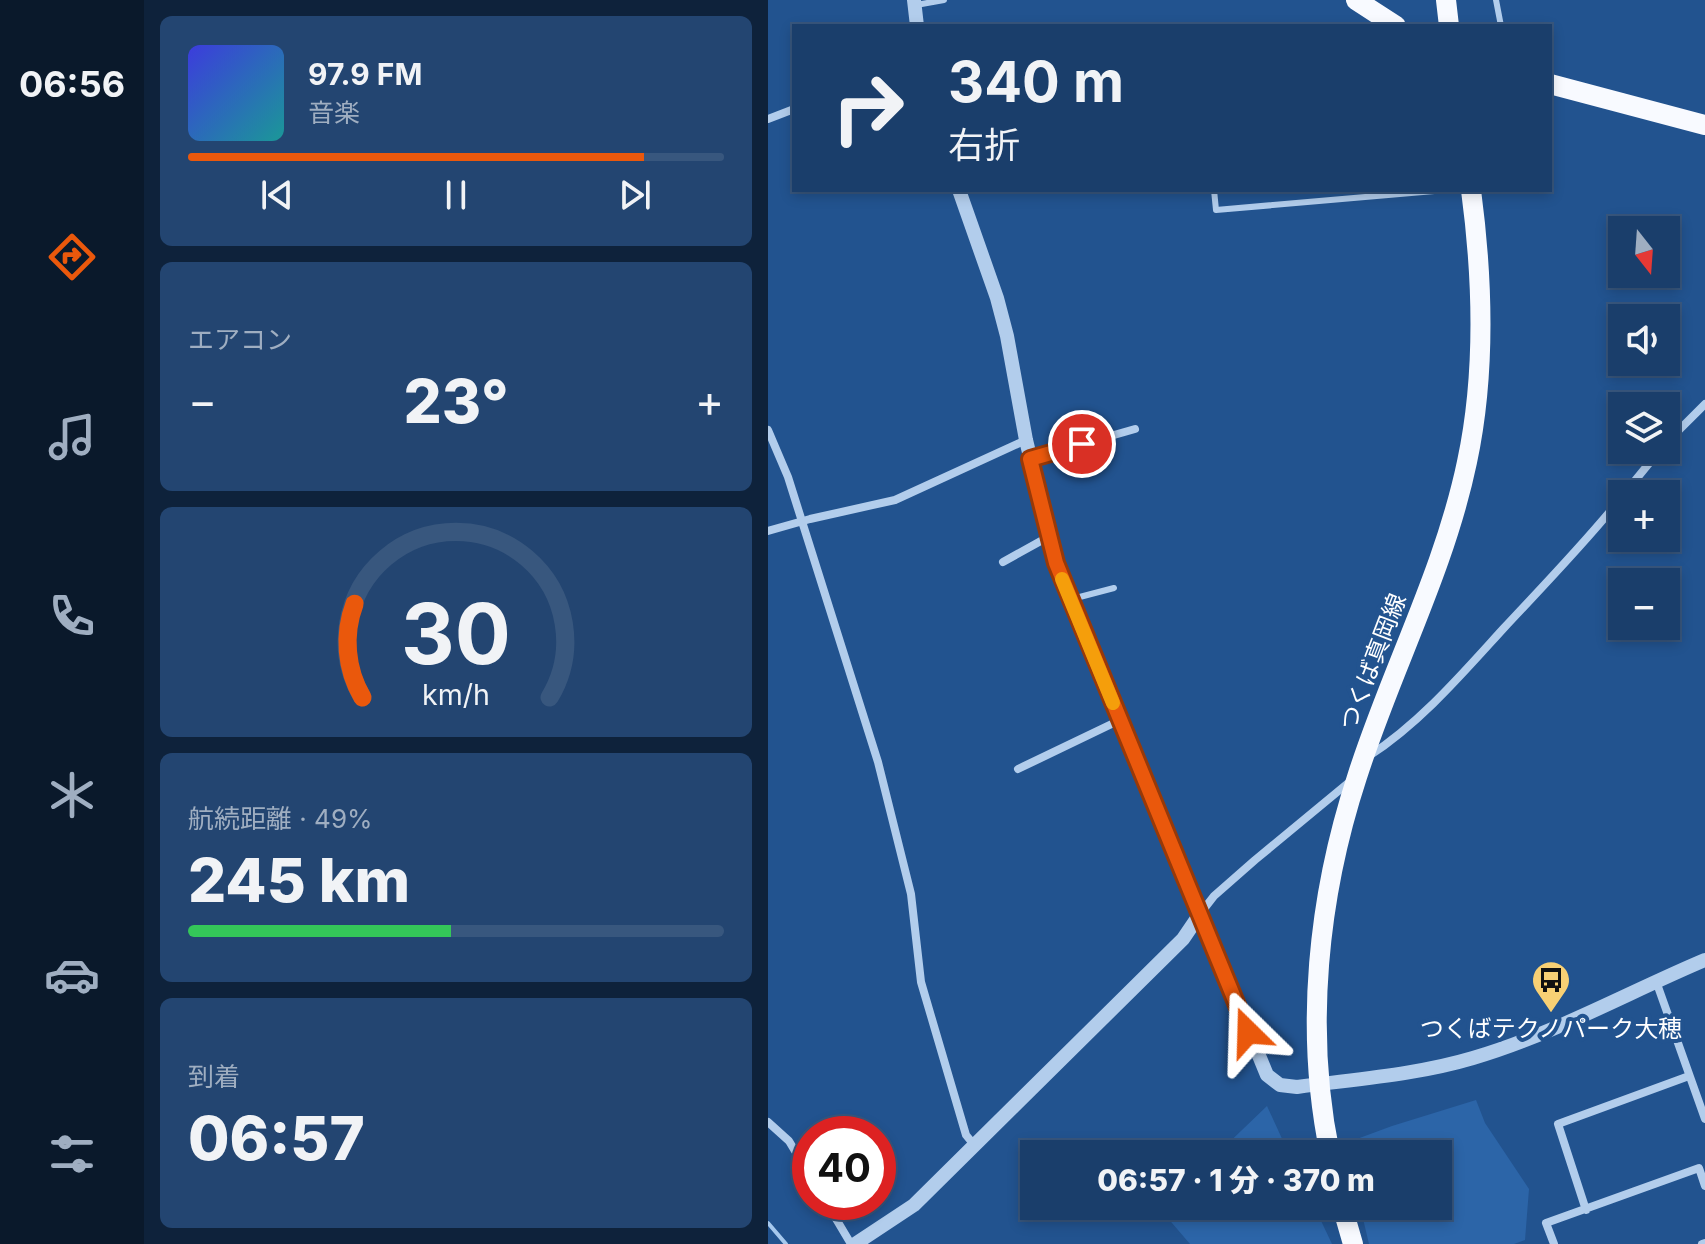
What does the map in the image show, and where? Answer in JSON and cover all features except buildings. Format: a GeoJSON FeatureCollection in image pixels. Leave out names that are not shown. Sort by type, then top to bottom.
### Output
{"type":"FeatureCollection","features":[{"type":"Feature","properties":{"kind":"main road"},"geometry":{"type":"LineString","coordinates":[[1356,0],[1392,24]]}},
{"type":"Feature","properties":{"kind":"main road"},"geometry":{"type":"LineString","coordinates":[[1446,0],[1449,24]]}},
{"type":"Feature","properties":{"kind":"main road"},"geometry":{"type":"LineString","coordinates":[[1552,85],[1705,125]]}},
{"type":"Feature","properties":{"kind":"main road","name":"つくば真岡線"},"geometry":{"type":"LineString","coordinates":[[1328,1140],[1319,1084],[1318,1011],[1324,922],[1342,829],[1360,768],[1445,547],[1467,461],[1479,369],[1481,325],[1471,192]]}},
{"type":"Feature","properties":{"kind":"main road"},"geometry":{"type":"LineString","coordinates":[[1346,1220],[1353,1244]]}},
{"type":"Feature","properties":{"kind":"street"},"geometry":{"type":"LineString","coordinates":[[914,2],[917,24]]}},
{"type":"Feature","properties":{"kind":"street"},"geometry":{"type":"LineString","coordinates":[[768,119],[792,110]]}},
{"type":"Feature","properties":{"kind":"street"},"geometry":{"type":"LineString","coordinates":[[960,192],[1007,336],[1048,537],[1071,600],[1267,1075],[1284,1087],[1409,1072],[1473,1058],[1517,1043],[1705,960]]}},
{"type":"Feature","properties":{"kind":"street"},"geometry":{"type":"LineString","coordinates":[[1680,429],[1705,404]]}},
{"type":"Feature","properties":{"kind":"street"},"geometry":{"type":"LineString","coordinates":[[1030,459],[1135,429]]}},
{"type":"Feature","properties":{"kind":"street"},"geometry":{"type":"LineString","coordinates":[[768,430],[788,477],[881,777],[911,894],[921,982],[966,1135],[975,1146]]}},
{"type":"Feature","properties":{"kind":"street"},"geometry":{"type":"LineString","coordinates":[[768,531],[895,500],[1026,440]]}},
{"type":"Feature","properties":{"kind":"street"},"geometry":{"type":"LineString","coordinates":[[1635,480],[1648,464]]}},
{"type":"Feature","properties":{"kind":"street"},"geometry":{"type":"LineString","coordinates":[[838,1220],[853,1244],[914,1205],[1183,939],[1214,896],[1336,791],[1457,679],[1608,514]]}},
{"type":"Feature","properties":{"kind":"street"},"geometry":{"type":"LineString","coordinates":[[1003,562],[1048,537]]}},
{"type":"Feature","properties":{"kind":"street"},"geometry":{"type":"LineString","coordinates":[[1018,769],[1120,720]]}},
{"type":"Feature","properties":{"kind":"street"},"geometry":{"type":"LineString","coordinates":[[1656,980],[1705,1119]]}},
{"type":"Feature","properties":{"kind":"street"},"geometry":{"type":"LineString","coordinates":[[1586,1210],[1558,1124],[1689,1076]]}},
{"type":"Feature","properties":{"kind":"street"},"geometry":{"type":"LineString","coordinates":[[768,1122],[792,1146]]}},
{"type":"Feature","properties":{"kind":"street"},"geometry":{"type":"LineString","coordinates":[[1554,1244],[1546,1223],[1702,1167],[1705,1186]]}},
{"type":"Feature","properties":{"kind":"lane"},"geometry":{"type":"LineString","coordinates":[[914,2],[944,0]]}},
{"type":"Feature","properties":{"kind":"lane"},"geometry":{"type":"LineString","coordinates":[[1496,0],[1501,24]]}},
{"type":"Feature","properties":{"kind":"lane"},"geometry":{"type":"LineString","coordinates":[[1214,192],[1216,210],[1404,192]]}},
{"type":"Feature","properties":{"kind":"lane"},"geometry":{"type":"LineString","coordinates":[[1338,192],[1339,199]]}},
{"type":"Feature","properties":{"kind":"lane"},"geometry":{"type":"LineString","coordinates":[[1071,600],[1114,588]]}},
{"type":"Feature","properties":{"kind":"shaded area"},"geometry":{"type":"Polygon","coordinates":[[[1476,1100],[1485,1123],[1529,1189],[1525,1240],[1514,1244],[1369,1244],[1363,1220],[1452,1220],[1452,1140],[1354,1140],[1476,1100]]]}},
{"type":"Feature","properties":{"kind":"shaded area"},"geometry":{"type":"Polygon","coordinates":[[[1267,1106],[1283,1140],[1232,1140],[1267,1106]]]}},
{"type":"Feature","properties":{"kind":"shaded area"},"geometry":{"type":"Polygon","coordinates":[[[1169,1220],[1321,1220],[1332,1244],[1190,1244],[1169,1220]]]}},
{"type":"Feature","properties":{"kind":"waterway"},"geometry":{"type":"LineString","coordinates":[[768,1223],[786,1244]]}},
{"type":"Feature","properties":{"kind":"slow traffic"},"geometry":{"type":"LineString","coordinates":[[1062,579],[1113,703]]}},
{"type":"Feature","properties":{"kind":"place","name":"つくばテクノパーク大穂"},"geometry":{"type":"Point","coordinates":[1551,1014]}},
{"type":"Feature","properties":{"kind":"route"},"geometry":{"type":"LineString","coordinates":[[1082,444],[1030,459],[1044,523],[1056,563],[1248,1032]]}}]}
